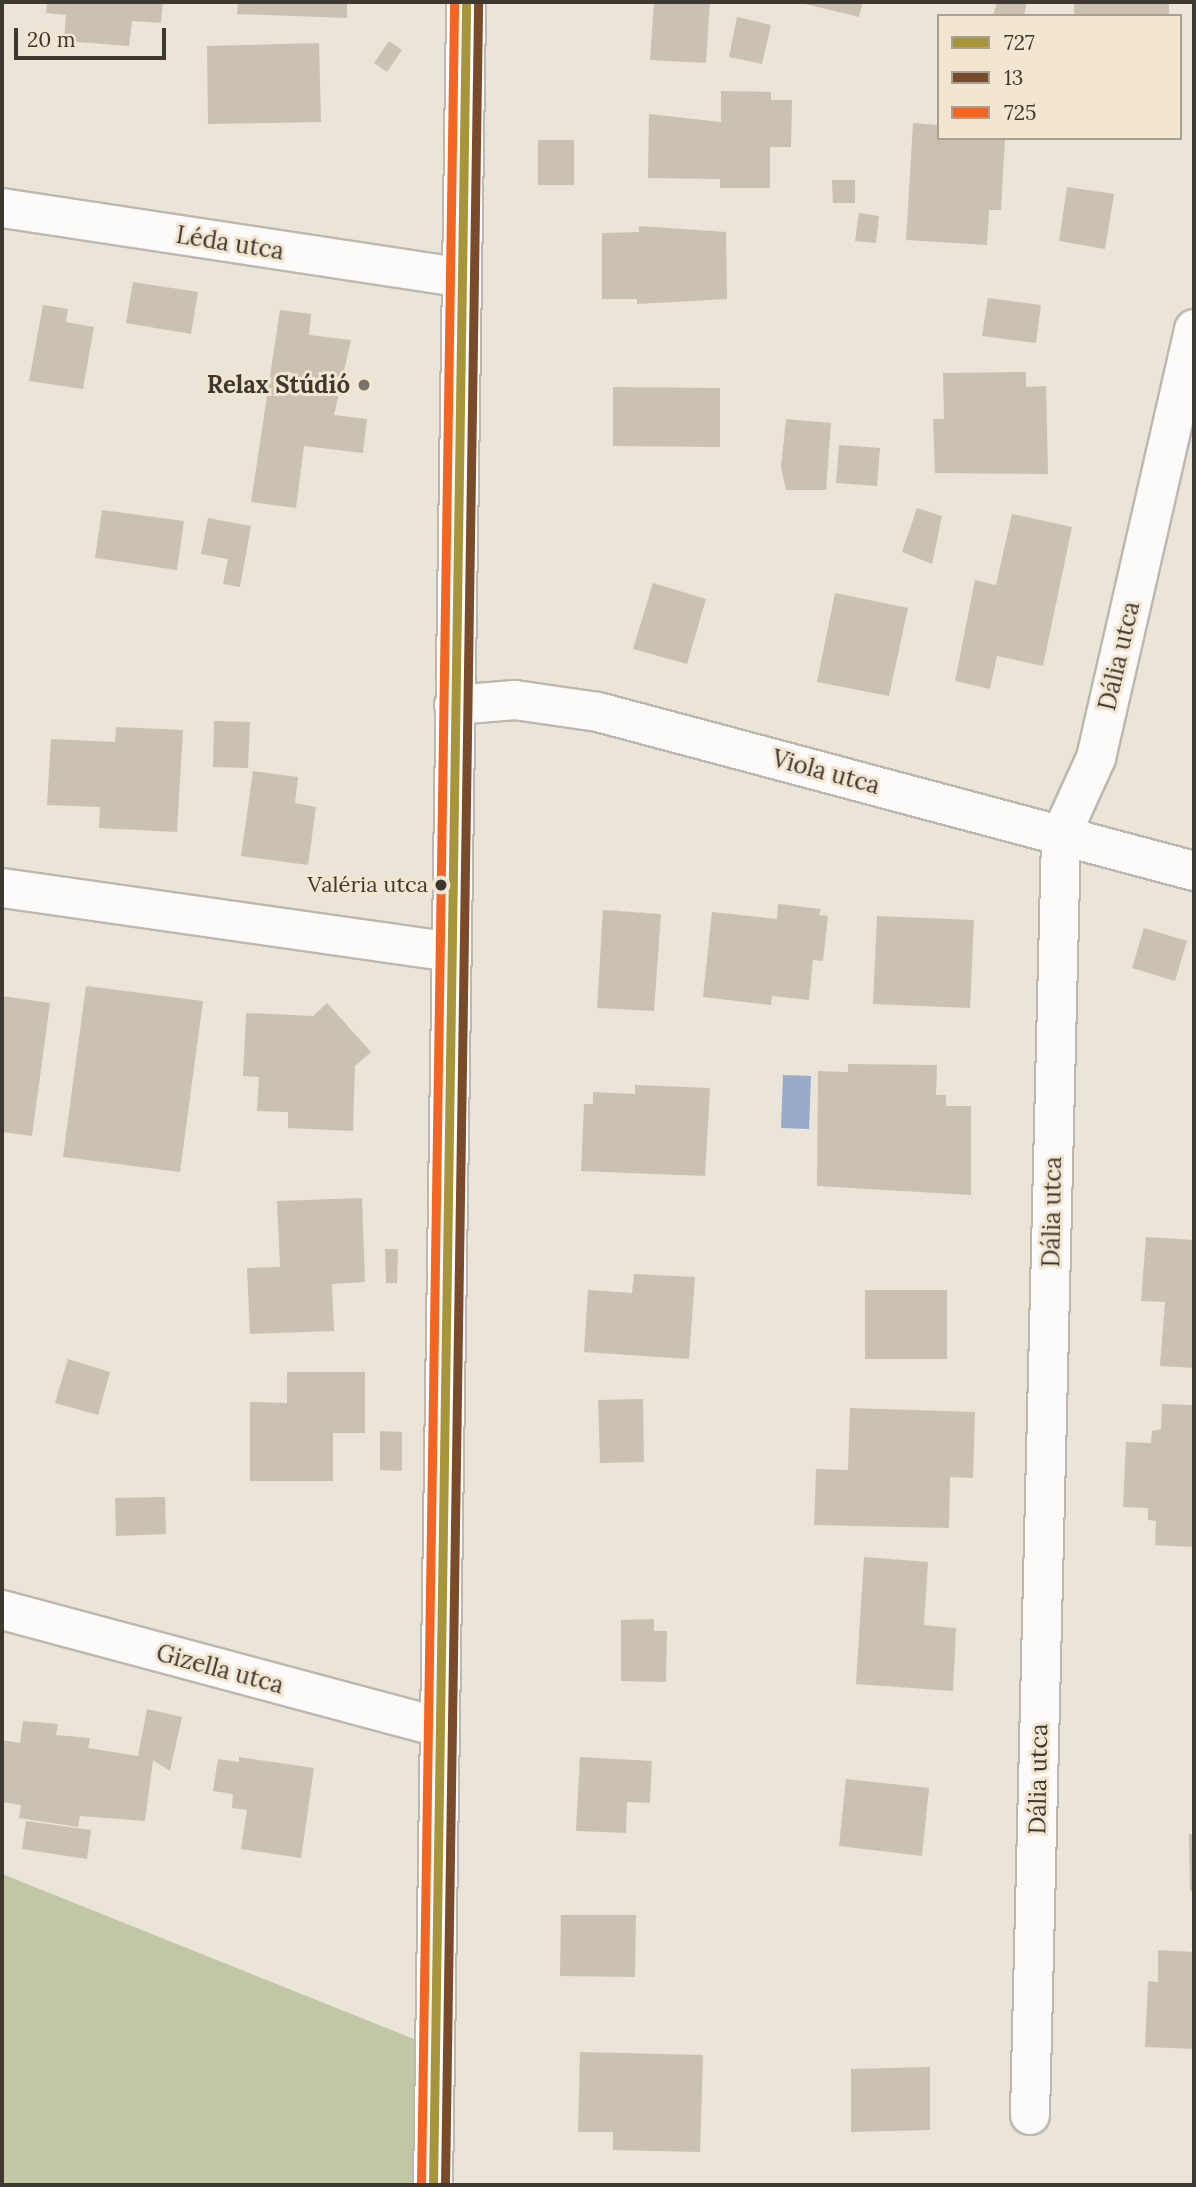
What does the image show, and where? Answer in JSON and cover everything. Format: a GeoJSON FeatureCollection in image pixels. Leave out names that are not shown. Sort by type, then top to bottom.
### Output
{"type":"FeatureCollection","features":[{"type":"Feature","properties":{"kind":"street"},"geometry":{"type":"LineString","coordinates":[[433,2185],[459,278],[466,2]]}},
{"type":"Feature","properties":{"kind":"street","name":"Léda utca"},"geometry":{"type":"LineString","coordinates":[[2,208],[459,278]]}},
{"type":"Feature","properties":{"kind":"street","name":"Dália utca"},"geometry":{"type":"LineString","coordinates":[[1030,2115],[1062,835],[1096,758],[1194,329]]}},
{"type":"Feature","properties":{"kind":"street","name":"Viola utca"},"geometry":{"type":"LineString","coordinates":[[454,705],[515,700],[598,712],[1194,872]]}},
{"type":"Feature","properties":{"kind":"street"},"geometry":{"type":"LineString","coordinates":[[2,888],[451,953]]}},
{"type":"Feature","properties":{"kind":"street","name":"Gizella utca"},"geometry":{"type":"LineString","coordinates":[[2,1610],[438,1727]]}},
{"type":"Feature","properties":{"kind":"green space"},"geometry":{"type":"Polygon","coordinates":[[[2,1874],[419,2041],[412,2185],[2,2185],[2,1874]]]}},
{"type":"Feature","properties":{"kind":"water"},"geometry":{"type":"Polygon","coordinates":[[[783,1075],[811,1076],[809,1129],[781,1128],[783,1075]]]}},
{"type":"Feature","properties":{"kind":"building"},"geometry":{"type":"Polygon","coordinates":[[[47,2],[163,2],[161,23],[132,21],[129,46],[64,41],[66,15],[46,13],[47,2]]]}},
{"type":"Feature","properties":{"kind":"building"},"geometry":{"type":"Polygon","coordinates":[[[238,2],[347,2],[347,18],[237,14],[238,2]]]}},
{"type":"Feature","properties":{"kind":"building"},"geometry":{"type":"Polygon","coordinates":[[[654,2],[710,2],[706,63],[650,60],[654,2]]]}},
{"type":"Feature","properties":{"kind":"building"},"geometry":{"type":"Polygon","coordinates":[[[797,2],[863,2],[859,17],[797,2]]]}},
{"type":"Feature","properties":{"kind":"building"},"geometry":{"type":"Polygon","coordinates":[[[997,2],[1027,2],[1024,14],[994,14],[997,2]]]}},
{"type":"Feature","properties":{"kind":"building"},"geometry":{"type":"Polygon","coordinates":[[[1074,2],[1174,2],[1169,4],[1169,14],[1074,14],[1074,2]]]}},
{"type":"Feature","properties":{"kind":"building"},"geometry":{"type":"Polygon","coordinates":[[[737,17],[771,25],[762,64],[729,57],[737,17]]]}},
{"type":"Feature","properties":{"kind":"building"},"geometry":{"type":"Polygon","coordinates":[[[389,41],[402,50],[387,72],[374,63],[389,41]]]}},
{"type":"Feature","properties":{"kind":"building"},"geometry":{"type":"Polygon","coordinates":[[[319,43],[321,122],[208,124],[207,46],[319,43]]]}},
{"type":"Feature","properties":{"kind":"building"},"geometry":{"type":"Polygon","coordinates":[[[721,91],[771,92],[771,100],[792,100],[791,147],[770,147],[770,188],[720,188],[720,179],[648,178],[649,114],[721,122],[721,91]]]}},
{"type":"Feature","properties":{"kind":"building"},"geometry":{"type":"Polygon","coordinates":[[[913,123],[937,125],[937,140],[1005,140],[1001,210],[989,210],[987,245],[906,240],[913,123]]]}},
{"type":"Feature","properties":{"kind":"building"},"geometry":{"type":"Polygon","coordinates":[[[538,140],[574,140],[574,185],[538,185],[538,140]]]}},
{"type":"Feature","properties":{"kind":"building"},"geometry":{"type":"Polygon","coordinates":[[[832,180],[855,180],[855,203],[833,203],[832,180]]]}},
{"type":"Feature","properties":{"kind":"building"},"geometry":{"type":"Polygon","coordinates":[[[1067,187],[1114,194],[1105,249],[1059,241],[1067,187]]]}},
{"type":"Feature","properties":{"kind":"building"},"geometry":{"type":"Polygon","coordinates":[[[859,213],[879,216],[876,243],[855,241],[859,213]]]}},
{"type":"Feature","properties":{"kind":"building"},"geometry":{"type":"Polygon","coordinates":[[[639,226],[726,232],[727,299],[637,304],[637,299],[602,299],[602,233],[639,232],[639,226]]]}},
{"type":"Feature","properties":{"kind":"building"},"geometry":{"type":"Polygon","coordinates":[[[133,282],[198,292],[191,334],[126,323],[133,282]]]}},
{"type":"Feature","properties":{"kind":"building"},"geometry":{"type":"Polygon","coordinates":[[[988,298],[1041,305],[1036,343],[982,336],[988,298]]]}},
{"type":"Feature","properties":{"kind":"building"},"geometry":{"type":"Polygon","coordinates":[[[43,305],[68,309],[66,322],[94,327],[83,389],[29,381],[43,305]]]}},
{"type":"Feature","properties":{"kind":"building"},"geometry":{"type":"Polygon","coordinates":[[[280,310],[311,314],[309,335],[351,340],[334,415],[367,419],[363,453],[304,446],[296,508],[251,502],[280,310]]]}},
{"type":"Feature","properties":{"kind":"building"},"geometry":{"type":"Polygon","coordinates":[[[1026,372],[1026,387],[1046,386],[1048,474],[935,473],[933,419],[944,419],[943,373],[1026,372]]]}},
{"type":"Feature","properties":{"kind":"building"},"geometry":{"type":"Polygon","coordinates":[[[613,387],[720,388],[720,447],[613,446],[613,387]]]}},
{"type":"Feature","properties":{"kind":"building"},"geometry":{"type":"Polygon","coordinates":[[[786,419],[831,423],[826,490],[786,490],[781,467],[786,419]]]}},
{"type":"Feature","properties":{"kind":"building"},"geometry":{"type":"Polygon","coordinates":[[[839,445],[880,448],[877,486],[836,483],[839,445]]]}},
{"type":"Feature","properties":{"kind":"building"},"geometry":{"type":"Polygon","coordinates":[[[917,508],[942,516],[932,564],[902,552],[917,508]]]}},
{"type":"Feature","properties":{"kind":"building"},"geometry":{"type":"Polygon","coordinates":[[[102,510],[184,521],[177,570],[95,558],[102,510]]]}},
{"type":"Feature","properties":{"kind":"building"},"geometry":{"type":"Polygon","coordinates":[[[1012,514],[1072,527],[1043,666],[997,656],[990,689],[955,681],[975,580],[996,585],[1012,514]]]}},
{"type":"Feature","properties":{"kind":"building"},"geometry":{"type":"Polygon","coordinates":[[[208,518],[251,526],[240,587],[223,584],[228,559],[201,554],[208,518]]]}},
{"type":"Feature","properties":{"kind":"building"},"geometry":{"type":"Polygon","coordinates":[[[653,583],[706,599],[687,664],[633,649],[653,583]]]}},
{"type":"Feature","properties":{"kind":"building"},"geometry":{"type":"Polygon","coordinates":[[[835,593],[908,608],[889,696],[817,682],[835,593]]]}},
{"type":"Feature","properties":{"kind":"building"},"geometry":{"type":"Polygon","coordinates":[[[214,721],[250,722],[248,768],[213,767],[214,721]]]}},
{"type":"Feature","properties":{"kind":"building"},"geometry":{"type":"Polygon","coordinates":[[[116,727],[183,730],[177,832],[99,828],[100,807],[47,805],[51,739],[115,742],[116,727]]]}},
{"type":"Feature","properties":{"kind":"building"},"geometry":{"type":"Polygon","coordinates":[[[253,771],[298,777],[295,803],[316,807],[308,865],[241,856],[253,771]]]}},
{"type":"Feature","properties":{"kind":"building"},"geometry":{"type":"Polygon","coordinates":[[[778,904],[821,909],[819,915],[828,916],[823,961],[813,960],[809,1000],[772,996],[771,1005],[703,997],[712,912],[777,919],[778,904]]]}},
{"type":"Feature","properties":{"kind":"building"},"geometry":{"type":"Polygon","coordinates":[[[603,910],[661,914],[654,1011],[597,1008],[603,910]]]}},
{"type":"Feature","properties":{"kind":"building"},"geometry":{"type":"Polygon","coordinates":[[[877,916],[974,920],[970,1008],[873,1004],[877,916]]]}},
{"type":"Feature","properties":{"kind":"building"},"geometry":{"type":"Polygon","coordinates":[[[1144,928],[1187,941],[1175,981],[1132,968],[1144,928]]]}},
{"type":"Feature","properties":{"kind":"building"},"geometry":{"type":"Polygon","coordinates":[[[86,986],[203,1001],[180,1172],[63,1157],[86,986]]]}},
{"type":"Feature","properties":{"kind":"building"},"geometry":{"type":"Polygon","coordinates":[[[2,996],[50,1003],[32,1136],[2,1132],[2,996]]]}},
{"type":"Feature","properties":{"kind":"building"},"geometry":{"type":"Polygon","coordinates":[[[327,1003],[371,1052],[355,1066],[353,1131],[288,1128],[288,1112],[257,1111],[259,1077],[243,1076],[246,1013],[313,1016],[327,1003]]]}},
{"type":"Feature","properties":{"kind":"building"},"geometry":{"type":"Polygon","coordinates":[[[848,1064],[937,1065],[936,1095],[946,1095],[946,1106],[971,1106],[971,1195],[817,1186],[818,1071],[848,1072],[848,1064]]]}},
{"type":"Feature","properties":{"kind":"building"},"geometry":{"type":"Polygon","coordinates":[[[635,1085],[710,1088],[705,1176],[581,1171],[584,1104],[593,1104],[593,1092],[635,1094],[635,1085]]]}},
{"type":"Feature","properties":{"kind":"building"},"geometry":{"type":"Polygon","coordinates":[[[362,1198],[365,1282],[332,1284],[334,1331],[250,1334],[247,1268],[280,1267],[277,1201],[362,1198]]]}},
{"type":"Feature","properties":{"kind":"building"},"geometry":{"type":"Polygon","coordinates":[[[1146,1237],[1194,1240],[1194,1368],[1160,1366],[1165,1302],[1141,1301],[1146,1237]]]}},
{"type":"Feature","properties":{"kind":"building"},"geometry":{"type":"Polygon","coordinates":[[[385,1249],[398,1249],[397,1283],[386,1283],[385,1249]]]}},
{"type":"Feature","properties":{"kind":"building"},"geometry":{"type":"Polygon","coordinates":[[[634,1274],[695,1277],[689,1359],[584,1352],[588,1290],[632,1293],[634,1274]]]}},
{"type":"Feature","properties":{"kind":"building"},"geometry":{"type":"Polygon","coordinates":[[[865,1290],[947,1290],[947,1359],[865,1359],[865,1290]]]}},
{"type":"Feature","properties":{"kind":"building"},"geometry":{"type":"Polygon","coordinates":[[[68,1359],[110,1372],[98,1415],[55,1403],[68,1359]]]}},
{"type":"Feature","properties":{"kind":"building"},"geometry":{"type":"Polygon","coordinates":[[[287,1372],[365,1372],[365,1433],[333,1433],[333,1481],[250,1481],[250,1402],[287,1403],[287,1372]]]}},
{"type":"Feature","properties":{"kind":"building"},"geometry":{"type":"Polygon","coordinates":[[[643,1399],[644,1462],[600,1463],[598,1400],[643,1399]]]}},
{"type":"Feature","properties":{"kind":"building"},"geometry":{"type":"Polygon","coordinates":[[[1162,1404],[1194,1405],[1194,1547],[1155,1545],[1156,1521],[1148,1520],[1148,1508],[1123,1507],[1126,1442],[1151,1443],[1152,1431],[1161,1429],[1162,1404]]]}},
{"type":"Feature","properties":{"kind":"building"},"geometry":{"type":"Polygon","coordinates":[[[850,1408],[975,1412],[973,1478],[950,1477],[949,1528],[814,1525],[816,1469],[848,1470],[850,1408]]]}},
{"type":"Feature","properties":{"kind":"building"},"geometry":{"type":"Polygon","coordinates":[[[380,1431],[402,1432],[402,1471],[380,1470],[380,1431]]]}},
{"type":"Feature","properties":{"kind":"building"},"geometry":{"type":"Polygon","coordinates":[[[165,1497],[166,1534],[116,1536],[115,1498],[165,1497]]]}},
{"type":"Feature","properties":{"kind":"building"},"geometry":{"type":"Polygon","coordinates":[[[864,1557],[928,1562],[924,1625],[956,1628],[953,1691],[856,1684],[864,1557]]]}},
{"type":"Feature","properties":{"kind":"building"},"geometry":{"type":"Polygon","coordinates":[[[654,1619],[654,1631],[667,1631],[666,1682],[621,1681],[621,1620],[654,1619]]]}},
{"type":"Feature","properties":{"kind":"building"},"geometry":{"type":"Polygon","coordinates":[[[147,1709],[182,1717],[170,1771],[153,1760],[145,1821],[80,1816],[78,1827],[19,1818],[21,1805],[2,1802],[2,1740],[20,1743],[23,1721],[58,1724],[56,1735],[90,1738],[88,1748],[138,1756],[147,1709]]]}},
{"type":"Feature","properties":{"kind":"building"},"geometry":{"type":"Polygon","coordinates":[[[239,1757],[314,1768],[301,1858],[241,1849],[247,1810],[232,1808],[233,1794],[213,1791],[218,1759],[239,1762],[239,1757]]]}},
{"type":"Feature","properties":{"kind":"building"},"geometry":{"type":"Polygon","coordinates":[[[580,1757],[652,1761],[650,1803],[627,1802],[626,1833],[576,1831],[580,1757]]]}},
{"type":"Feature","properties":{"kind":"building"},"geometry":{"type":"Polygon","coordinates":[[[846,1779],[929,1788],[922,1856],[839,1846],[846,1779]]]}},
{"type":"Feature","properties":{"kind":"building"},"geometry":{"type":"Polygon","coordinates":[[[26,1821],[91,1830],[87,1859],[22,1849],[26,1821]]]}},
{"type":"Feature","properties":{"kind":"building"},"geometry":{"type":"Polygon","coordinates":[[[1189,1834],[1194,1834],[1194,1891],[1190,1891],[1189,1834]]]}},
{"type":"Feature","properties":{"kind":"building"},"geometry":{"type":"Polygon","coordinates":[[[561,1915],[636,1915],[635,1977],[560,1976],[561,1915]]]}},
{"type":"Feature","properties":{"kind":"building"},"geometry":{"type":"Polygon","coordinates":[[[1158,1950],[1194,1952],[1194,2049],[1145,2047],[1148,1981],[1158,1982],[1158,1950]]]}},
{"type":"Feature","properties":{"kind":"building"},"geometry":{"type":"Polygon","coordinates":[[[580,2052],[703,2055],[700,2152],[613,2150],[613,2132],[578,2132],[580,2052]]]}},
{"type":"Feature","properties":{"kind":"building"},"geometry":{"type":"Polygon","coordinates":[[[930,2067],[930,2130],[851,2132],[851,2069],[930,2067]]]}},
{"type":"Feature","properties":{"kind":"transit line","name":"725"},"geometry":{"type":"LineString","coordinates":[[421,2185],[454,2]]}},
{"type":"Feature","properties":{"kind":"transit line","name":"727"},"geometry":{"type":"LineString","coordinates":[[433,2185],[466,2]]}},
{"type":"Feature","properties":{"kind":"transit line","name":"13"},"geometry":{"type":"LineString","coordinates":[[445,2185],[478,2]]}},
{"type":"Feature","properties":{"kind":"place","name":"Relax Stúdió"},"geometry":{"type":"Point","coordinates":[364,385]}},
{"type":"Feature","properties":{"kind":"place","name":"Valéria utca"},"geometry":{"type":"Point","coordinates":[441,885]}}]}
